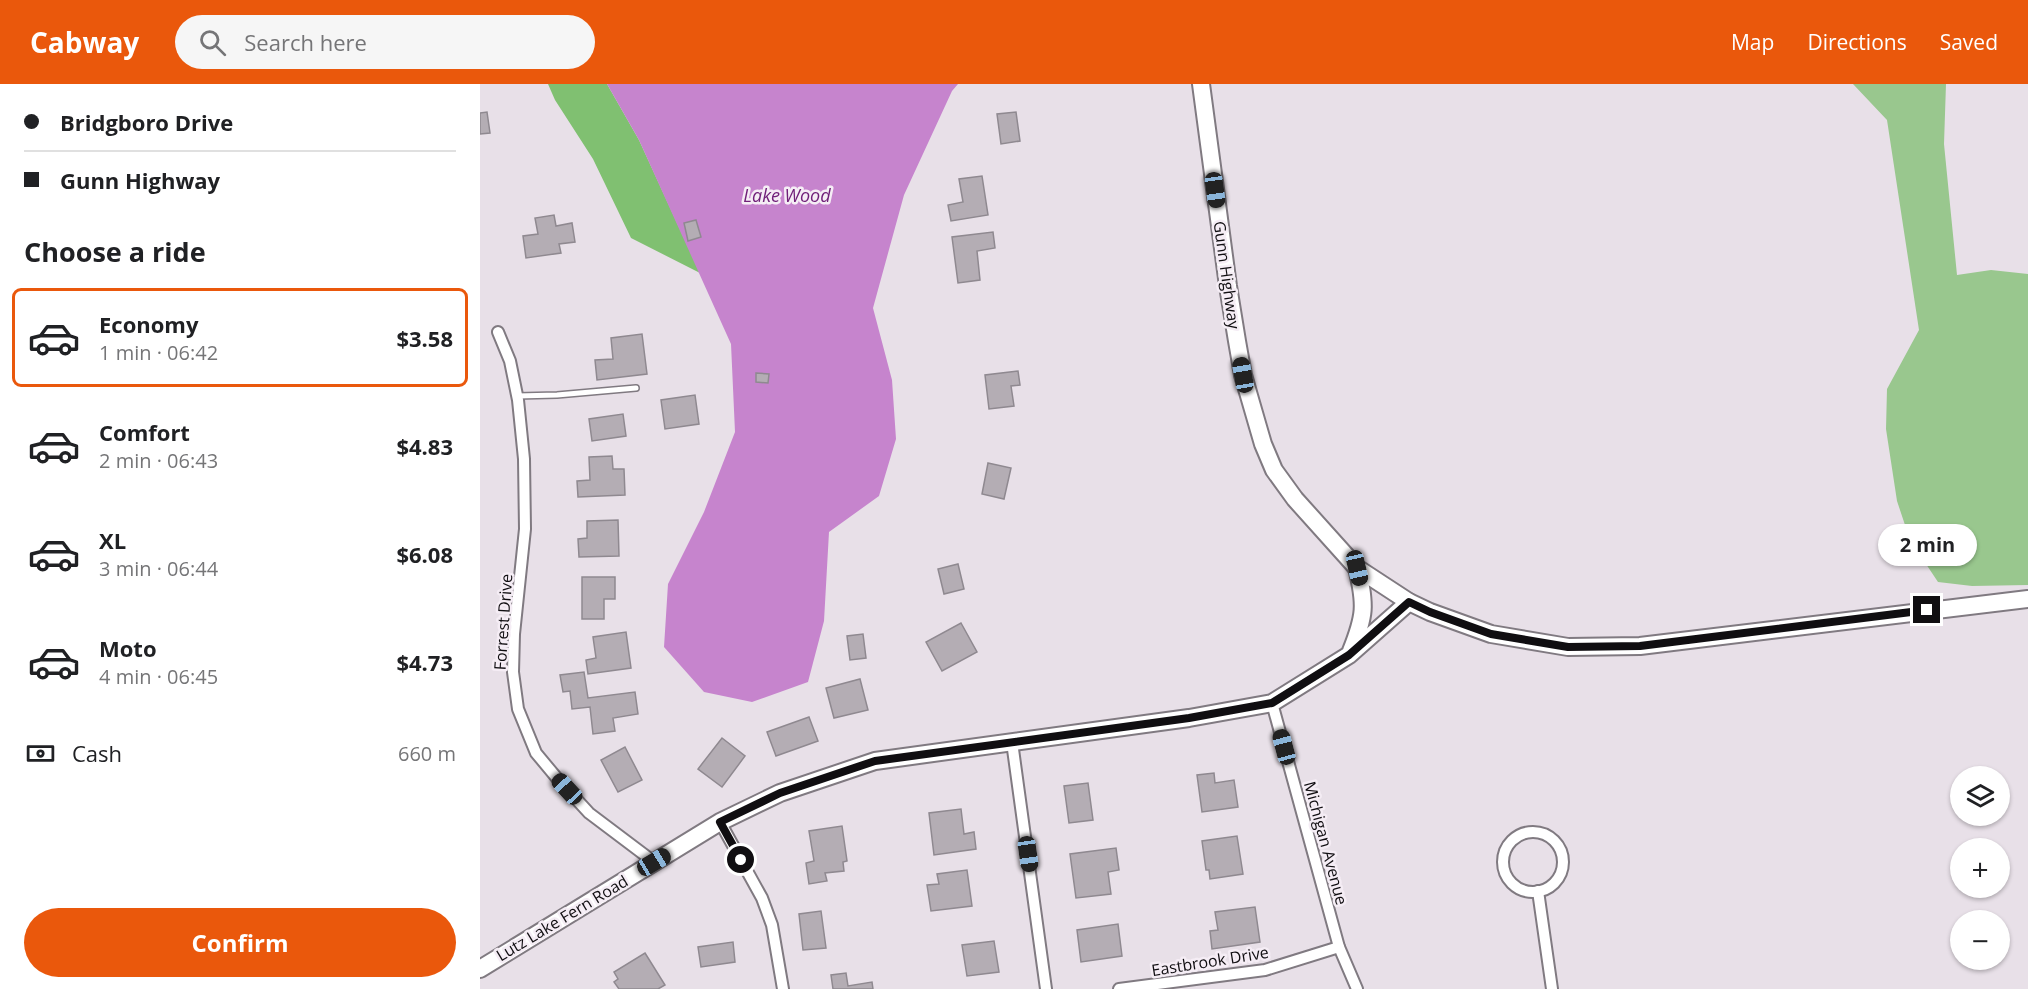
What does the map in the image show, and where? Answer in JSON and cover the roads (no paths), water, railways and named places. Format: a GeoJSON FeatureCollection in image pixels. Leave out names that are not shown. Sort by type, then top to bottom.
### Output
{"type":"FeatureCollection","features":[{"type":"Feature","properties":{"kind":"main road","name":"Gunn Highway"},"geometry":{"type":"LineString","coordinates":[[1201,84],[1237,341],[1243,375],[1263,444],[1274,470],[1295,499],[1357,568],[1409,602],[1491,634],[1568,647],[1640,646],[2028,598]]}},
{"type":"Feature","properties":{"kind":"main road"},"geometry":{"type":"LineString","coordinates":[[1349,655],[1362,624],[1364,595],[1357,568]]}},
{"type":"Feature","properties":{"kind":"main road","name":"Lutz Lake Fern Road"},"geometry":{"type":"LineString","coordinates":[[480,969],[720,822],[780,793],[875,761],[1189,718],[1272,703],[1349,655],[1409,602]]}},
{"type":"Feature","properties":{"kind":"street","name":"Forrest Drive"},"geometry":{"type":"LineString","coordinates":[[498,332],[510,361],[518,396],[524,459],[525,529],[514,634],[513,672],[518,709],[536,753],[555,777],[589,813],[654,862]]}},
{"type":"Feature","properties":{"kind":"street","name":"Michigan Avenue"},"geometry":{"type":"LineString","coordinates":[[1272,703],[1339,947],[1357,989]]}},
{"type":"Feature","properties":{"kind":"street"},"geometry":{"type":"LineString","coordinates":[[1012,742],[1046,989]]}},
{"type":"Feature","properties":{"kind":"street"},"geometry":{"type":"LineString","coordinates":[[720,822],[762,898],[772,925],[783,989]]}},
{"type":"Feature","properties":{"kind":"street"},"geometry":{"type":"LineString","coordinates":[[1541,833],[1550,837],[1557,844],[1561,854],[1563,863],[1560,873],[1547,888],[1538,891],[1519,888],[1505,874],[1503,855],[1507,846],[1521,834],[1541,833]]}},
{"type":"Feature","properties":{"kind":"street"},"geometry":{"type":"LineString","coordinates":[[1538,891],[1552,989]]}},
{"type":"Feature","properties":{"kind":"street","name":"Eastbrook Drive"},"geometry":{"type":"LineString","coordinates":[[1119,989],[1265,970],[1339,947]]}},
{"type":"Feature","properties":{"kind":"lane"},"geometry":{"type":"LineString","coordinates":[[518,396],[636,388]]}},
{"type":"Feature","properties":{"kind":"water","name":"Lake Wood"},"geometry":{"type":"Polygon","coordinates":[[[607,84],[958,84],[952,91],[904,195],[873,308],[892,380],[896,439],[879,496],[829,532],[824,621],[808,682],[752,702],[704,692],[664,647],[668,584],[704,512],[735,432],[731,344],[639,140],[607,84]]]}}]}
